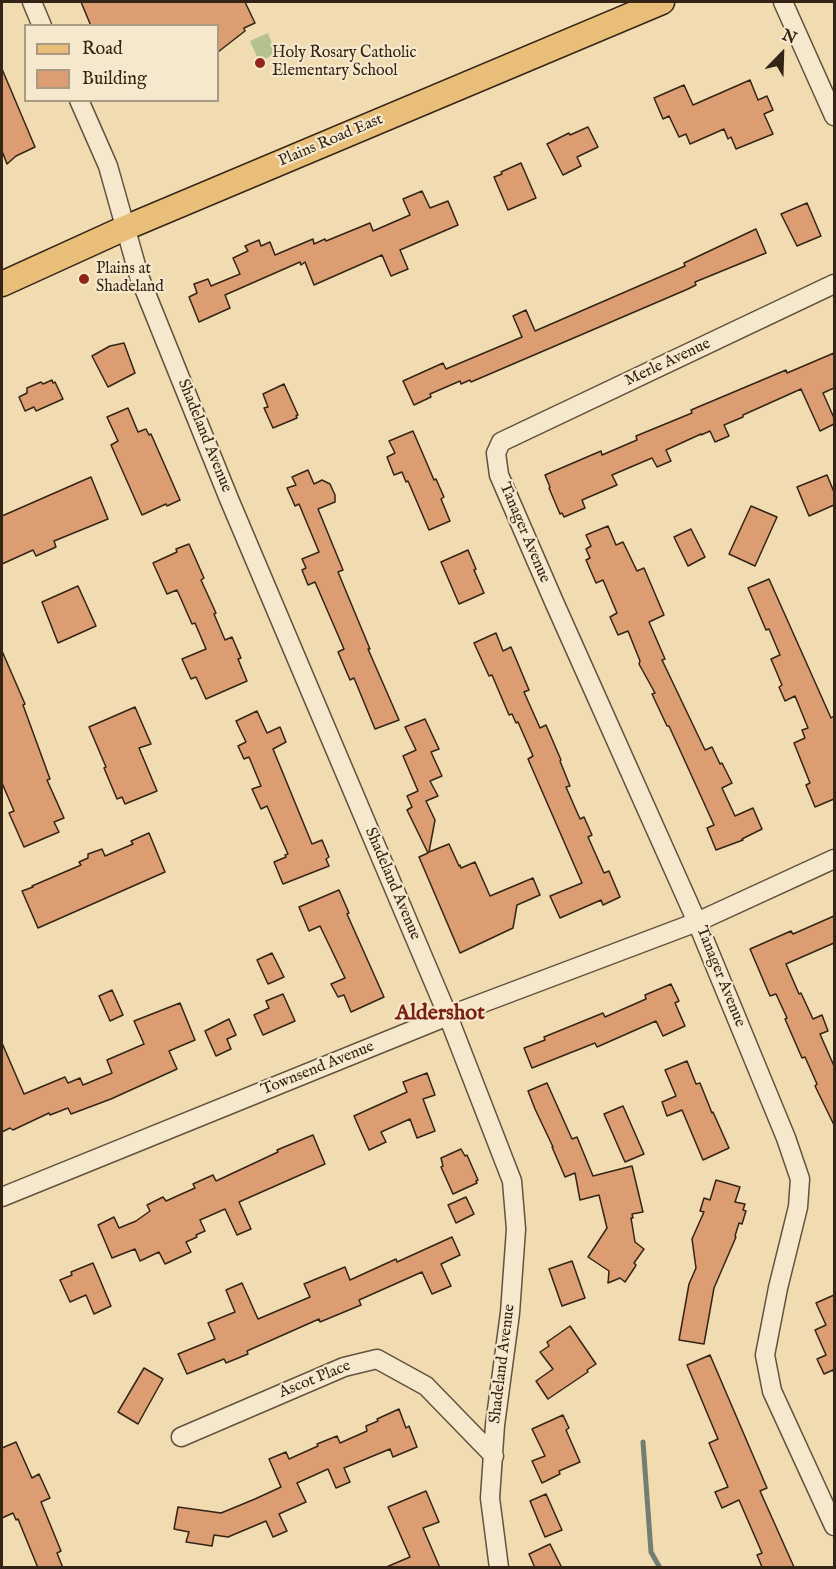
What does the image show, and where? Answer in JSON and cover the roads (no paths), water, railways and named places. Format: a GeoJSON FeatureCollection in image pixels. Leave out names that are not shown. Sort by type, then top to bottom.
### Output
{"type":"FeatureCollection","features":[{"type":"Feature","properties":{"kind":"main road","name":"Plains Road East"},"geometry":{"type":"LineString","coordinates":[[2,284],[125,228],[662,2]]}},
{"type":"Feature","properties":{"kind":"street"},"geometry":{"type":"LineString","coordinates":[[32,2],[41,24]]}},
{"type":"Feature","properties":{"kind":"street"},"geometry":{"type":"LineString","coordinates":[[783,2],[834,116]]}},
{"type":"Feature","properties":{"kind":"street","name":"Shadeland Avenue"},"geometry":{"type":"LineString","coordinates":[[80,102],[108,166],[139,276],[229,498],[448,1016],[512,1181],[516,1229],[510,1313],[495,1425],[490,1498],[499,1568]]}},
{"type":"Feature","properties":{"kind":"street","name":"Merle Avenue"},"geometry":{"type":"LineString","coordinates":[[501,442],[834,284]]}},
{"type":"Feature","properties":{"kind":"street","name":"Tanager Avenue"},"geometry":{"type":"LineString","coordinates":[[501,442],[496,453],[499,475],[698,922],[786,1138],[800,1179],[798,1208],[778,1288],[765,1355],[772,1391],[834,1526]]}},
{"type":"Feature","properties":{"kind":"street","name":"Townsend Avenue"},"geometry":{"type":"LineString","coordinates":[[2,1197],[448,1016],[698,922],[834,859]]}},
{"type":"Feature","properties":{"kind":"street","name":"Ascot Place"},"geometry":{"type":"LineString","coordinates":[[180,1437],[344,1367],[376,1359],[426,1386],[494,1456]]}},
{"type":"Feature","properties":{"kind":"waterway"},"geometry":{"type":"LineString","coordinates":[[643,1442],[651,1552],[660,1568]]}},
{"type":"Feature","properties":{"kind":"place","name":"Holy Rosary Catholic Elementary School"},"geometry":{"type":"Point","coordinates":[260,63]}},
{"type":"Feature","properties":{"kind":"place","name":"Plains at Shadeland"},"geometry":{"type":"Point","coordinates":[84,279]}},
{"type":"Feature","properties":{"kind":"district","name":"Aldershot"},"geometry":{"type":"Point","coordinates":[440,1014]}}]}
